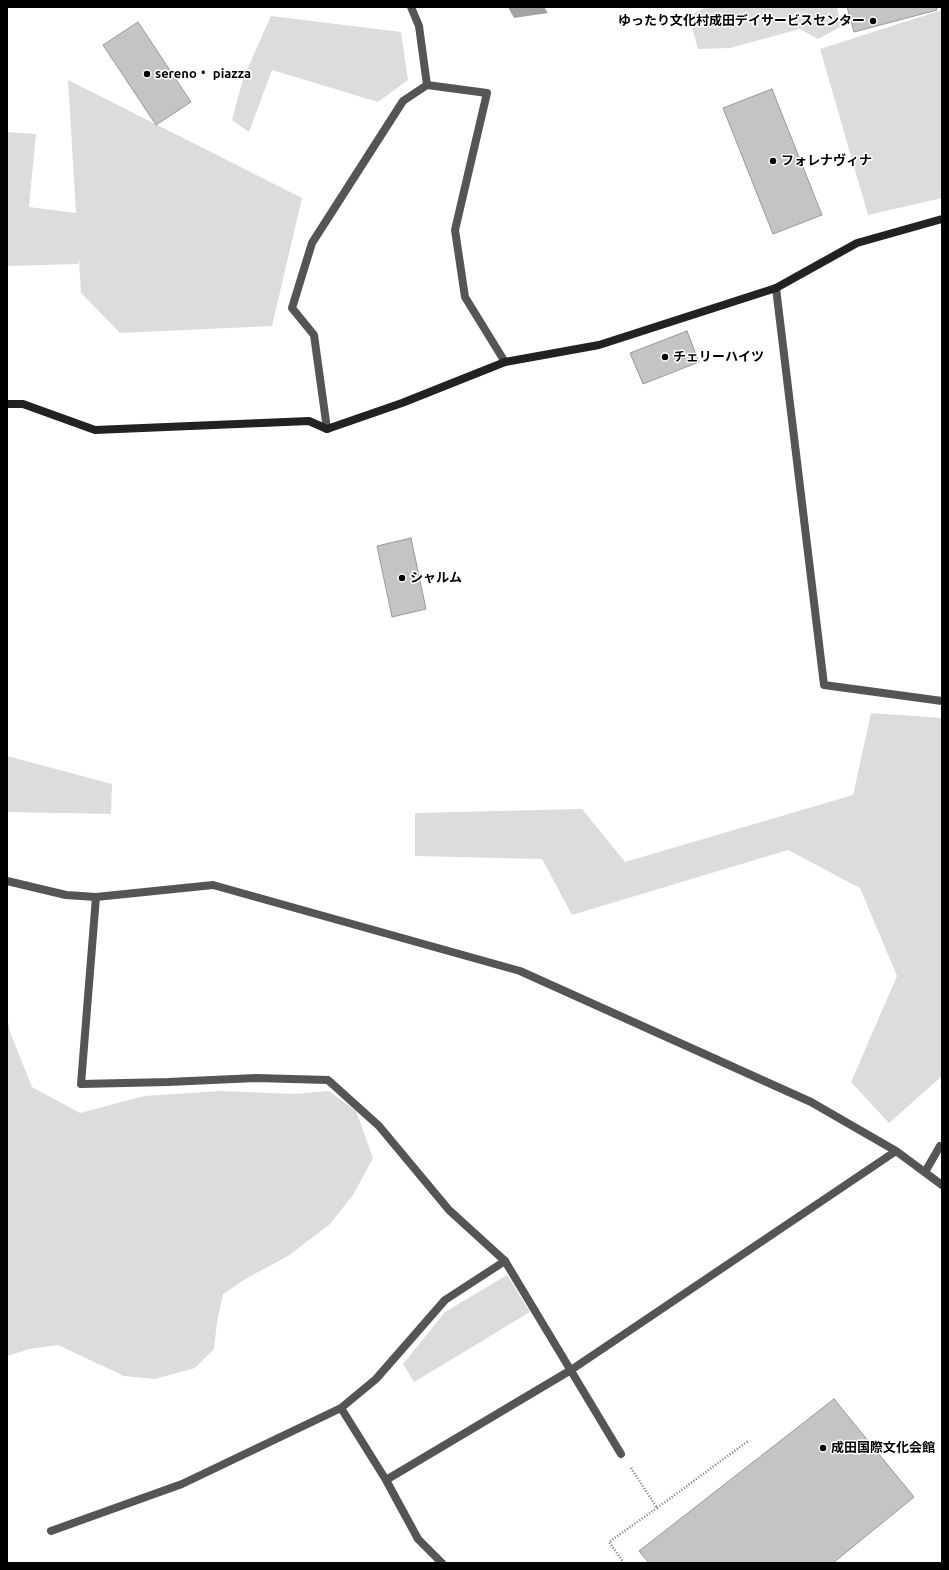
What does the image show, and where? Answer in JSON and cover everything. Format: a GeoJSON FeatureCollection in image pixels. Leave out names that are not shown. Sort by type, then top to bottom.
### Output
{"type":"FeatureCollection","features":[{"type":"Feature","properties":{"kind":"street"},"geometry":{"type":"LineString","coordinates":[[410,7],[419,26],[427,85]]}},
{"type":"Feature","properties":{"kind":"street"},"geometry":{"type":"LineString","coordinates":[[326,429],[314,335],[292,308],[312,243],[403,101],[427,85],[487,93],[455,230],[465,297],[505,362]]}},
{"type":"Feature","properties":{"kind":"street"},"geometry":{"type":"LineString","coordinates":[[7,404],[23,404],[95,430],[308,421],[326,429],[402,404],[505,362],[599,345],[776,288],[856,243],[942,219]]}},
{"type":"Feature","properties":{"kind":"street"},"geometry":{"type":"LineString","coordinates":[[776,288],[824,685],[942,701]]}},
{"type":"Feature","properties":{"kind":"street"},"geometry":{"type":"LineString","coordinates":[[7,881],[66,895],[96,898],[213,885],[520,971],[811,1102],[896,1151],[942,1185]]}},
{"type":"Feature","properties":{"kind":"street"},"geometry":{"type":"LineString","coordinates":[[96,898],[81,1084],[256,1078],[328,1080],[379,1126],[449,1210],[505,1261],[621,1454]]}},
{"type":"Feature","properties":{"kind":"street"},"geometry":{"type":"LineString","coordinates":[[925,1172],[940,1146],[942,1148]]}},
{"type":"Feature","properties":{"kind":"street"},"geometry":{"type":"LineString","coordinates":[[386,1480],[571,1370],[896,1151]]}},
{"type":"Feature","properties":{"kind":"street"},"geometry":{"type":"LineString","coordinates":[[51,1531],[182,1484],[341,1408],[376,1379],[445,1300],[505,1261]]}},
{"type":"Feature","properties":{"kind":"street"},"geometry":{"type":"LineString","coordinates":[[341,1408],[386,1480],[418,1539],[442,1563]]}},
{"type":"Feature","properties":{"kind":"path"},"geometry":{"type":"LineString","coordinates":[[624,1563],[609,1542],[748,1441]]}},
{"type":"Feature","properties":{"kind":"path"},"geometry":{"type":"LineString","coordinates":[[621,1454],[657,1508]]}},
{"type":"Feature","properties":{"kind":"shaded area"},"geometry":{"type":"Polygon","coordinates":[[[508,7],[544,7],[548,13],[514,18],[508,7]]]}},
{"type":"Feature","properties":{"kind":"shaded area"},"geometry":{"type":"Polygon","coordinates":[[[706,7],[837,7],[842,26],[818,39],[800,29],[730,48],[698,49],[689,16],[706,7]]]}},
{"type":"Feature","properties":{"kind":"shaded area"},"geometry":{"type":"Polygon","coordinates":[[[942,10],[942,198],[868,215],[820,49],[942,10]]]}},
{"type":"Feature","properties":{"kind":"shaded area"},"geometry":{"type":"Polygon","coordinates":[[[271,16],[401,32],[408,80],[378,102],[272,70],[249,132],[232,120],[243,79],[271,16]]]}},
{"type":"Feature","properties":{"kind":"shaded area"},"geometry":{"type":"Polygon","coordinates":[[[68,80],[302,198],[272,326],[120,333],[81,293],[79,259],[78,264],[7,266],[7,132],[36,134],[29,207],[76,213],[68,80]]]}},
{"type":"Feature","properties":{"kind":"shaded area"},"geometry":{"type":"Polygon","coordinates":[[[871,713],[942,718],[942,1076],[889,1123],[851,1082],[897,976],[860,888],[788,850],[572,915],[542,859],[415,856],[415,813],[582,809],[625,862],[853,795],[871,713]]]}},
{"type":"Feature","properties":{"kind":"shaded area"},"geometry":{"type":"Polygon","coordinates":[[[7,756],[112,784],[111,814],[7,812],[7,756]]]}},
{"type":"Feature","properties":{"kind":"shaded area"},"geometry":{"type":"Polygon","coordinates":[[[7,1016],[10,1032],[32,1087],[80,1113],[144,1096],[222,1091],[295,1094],[329,1091],[356,1111],[373,1158],[353,1195],[330,1224],[288,1256],[247,1278],[223,1294],[217,1322],[214,1349],[195,1368],[155,1379],[124,1376],[58,1345],[29,1349],[7,1356],[7,1016]]]}},
{"type":"Feature","properties":{"kind":"shaded area"},"geometry":{"type":"Polygon","coordinates":[[[507,1275],[530,1312],[414,1382],[403,1364],[445,1312],[507,1275]]]}},
{"type":"Feature","properties":{"kind":"building","name":"ゆったり文化村成田デイサービスセンター"},"geometry":{"type":"Polygon","coordinates":[[[847,7],[936,7],[937,10],[854,32],[847,7]]]}},
{"type":"Feature","properties":{"kind":"building","name":"sereno・ piazza"},"geometry":{"type":"Polygon","coordinates":[[[138,22],[191,102],[156,125],[103,45],[138,22]]]}},
{"type":"Feature","properties":{"kind":"building","name":"フォレナヴィナ"},"geometry":{"type":"Polygon","coordinates":[[[772,89],[822,215],[773,234],[723,108],[772,89]]]}},
{"type":"Feature","properties":{"kind":"building","name":"チェリーハイツ"},"geometry":{"type":"Polygon","coordinates":[[[687,331],[699,362],[643,384],[630,353],[687,331]]]}},
{"type":"Feature","properties":{"kind":"building","name":"シャルム"},"geometry":{"type":"Polygon","coordinates":[[[411,538],[426,609],[392,617],[377,546],[411,538]]]}},
{"type":"Feature","properties":{"kind":"building","name":"成田国際文化会館"},"geometry":{"type":"Polygon","coordinates":[[[834,1399],[914,1497],[833,1563],[649,1563],[639,1551],[834,1399]]]}},
{"type":"Feature","properties":{"kind":"place","name":"ゆったり文化村成田デイサービスセンター"},"geometry":{"type":"Point","coordinates":[873,21]}},
{"type":"Feature","properties":{"kind":"place","name":"sereno・ piazza"},"geometry":{"type":"Point","coordinates":[147,74]}},
{"type":"Feature","properties":{"kind":"place","name":"フォレナヴィナ"},"geometry":{"type":"Point","coordinates":[773,161]}},
{"type":"Feature","properties":{"kind":"place","name":"チェリーハイツ"},"geometry":{"type":"Point","coordinates":[665,357]}},
{"type":"Feature","properties":{"kind":"place","name":"シャルム"},"geometry":{"type":"Point","coordinates":[402,578]}},
{"type":"Feature","properties":{"kind":"place","name":"成田国際文化会館"},"geometry":{"type":"Point","coordinates":[823,1448]}}]}
